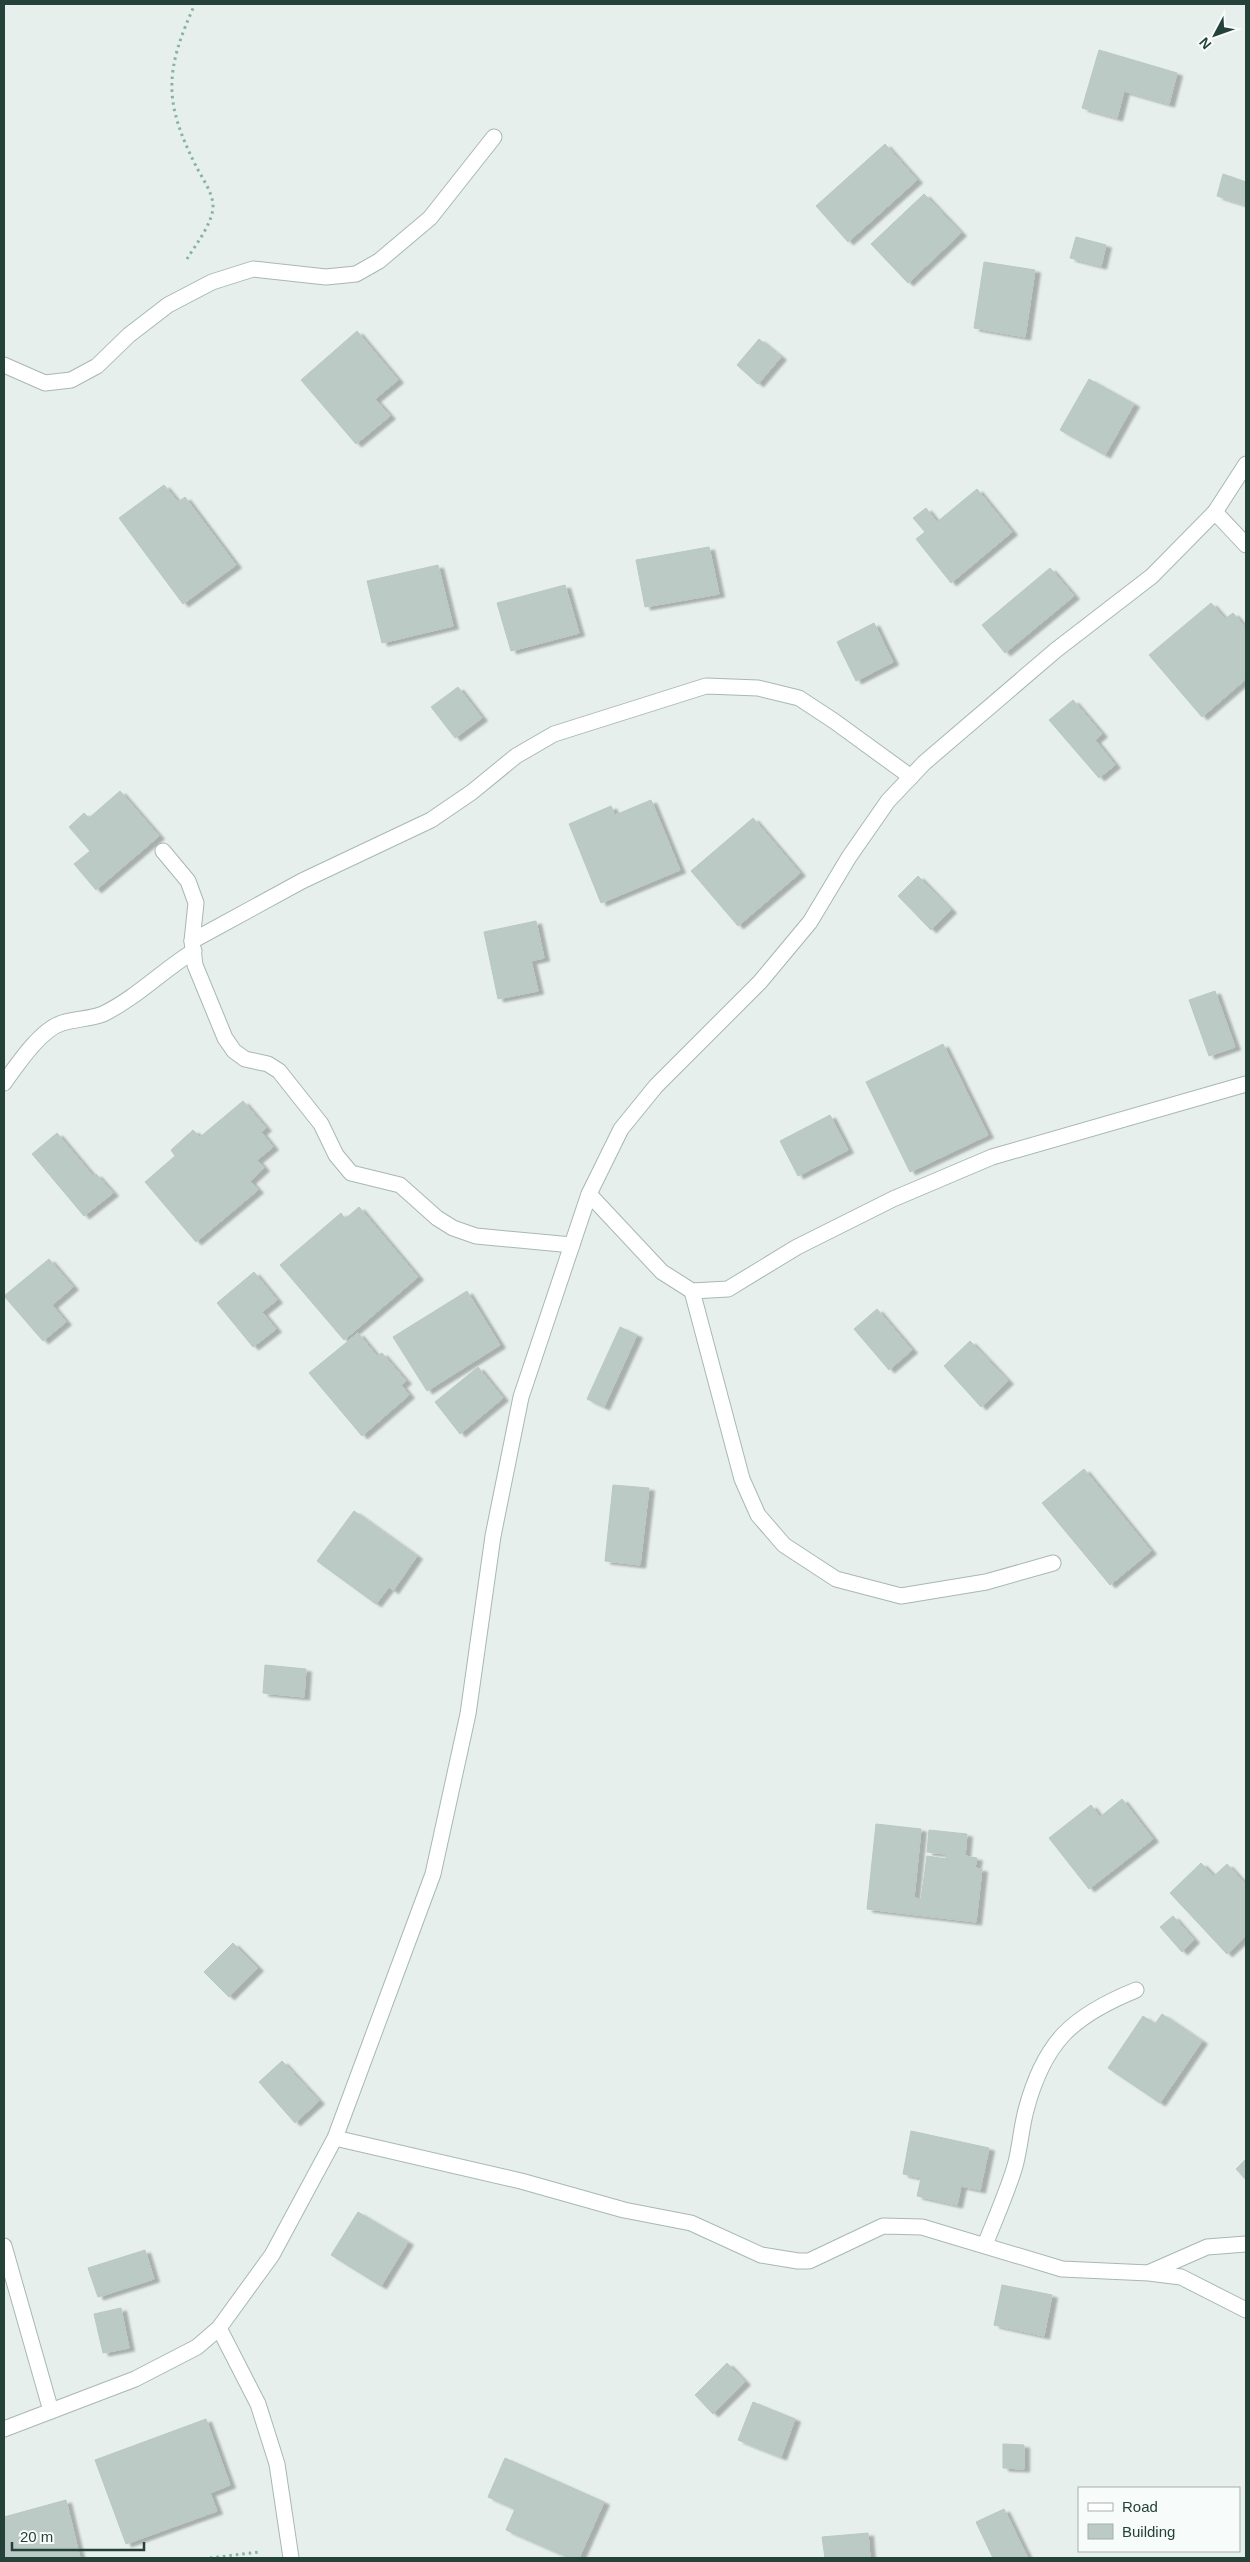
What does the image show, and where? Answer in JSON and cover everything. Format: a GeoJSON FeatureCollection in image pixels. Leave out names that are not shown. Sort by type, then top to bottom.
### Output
{"type":"FeatureCollection","features":[{"type":"Feature","properties":{"kind":"street"},"geometry":{"type":"LineString","coordinates":[[4,365],[45,383],[71,380],[97,366],[129,335],[168,306],[212,282],[253,270],[326,277],[356,274],[380,261],[430,218],[494,137]]}},
{"type":"Feature","properties":{"kind":"street"},"geometry":{"type":"LineString","coordinates":[[4,2429],[166,2364],[197,2346],[219,2328],[272,2256],[336,2138],[433,1874],[468,1714],[493,1536],[521,1397],[589,1194],[621,1129],[656,1086],[760,982],[804,930],[888,801],[924,763],[1056,650],[1152,576],[1215,512],[1246,464]]}},
{"type":"Feature","properties":{"kind":"street"},"geometry":{"type":"LineString","coordinates":[[1215,512],[1246,545]]}},
{"type":"Feature","properties":{"kind":"street"},"geometry":{"type":"LineString","coordinates":[[4,1083],[28,1051],[60,1023],[102,1014],[135,994],[193,946],[302,881],[431,820],[472,792],[516,756],[554,734],[706,686],[758,688],[799,698],[834,721],[911,778]]}},
{"type":"Feature","properties":{"kind":"street"},"geometry":{"type":"LineString","coordinates":[[163,851],[188,881],[196,903],[193,946],[195,965],[225,1038],[234,1051],[245,1059],[268,1064],[279,1071],[320,1124],[336,1155],[351,1173],[400,1185],[437,1218],[453,1228],[476,1236],[572,1245]]}},
{"type":"Feature","properties":{"kind":"street"},"geometry":{"type":"LineString","coordinates":[[589,1194],[662,1272],[692,1290],[728,1289],[823,1234],[893,1199],[992,1157],[1246,1084]]}},
{"type":"Feature","properties":{"kind":"street"},"geometry":{"type":"LineString","coordinates":[[692,1290],[742,1480],[758,1515],[784,1545],[836,1579],[901,1596],[986,1582],[1053,1563]]}},
{"type":"Feature","properties":{"kind":"street"},"geometry":{"type":"LineString","coordinates":[[985,2245],[1015,2167],[1026,2110],[1043,2061],[1054,2044],[1078,2020],[1107,2002],[1136,1990]]}},
{"type":"Feature","properties":{"kind":"street"},"geometry":{"type":"LineString","coordinates":[[336,2138],[521,2181],[624,2210],[691,2223],[760,2254],[798,2261],[809,2261],[883,2226],[922,2227],[1062,2269],[1149,2273],[1181,2277],[1246,2310]]}},
{"type":"Feature","properties":{"kind":"street"},"geometry":{"type":"LineString","coordinates":[[1149,2273],[1207,2247],[1246,2244]]}},
{"type":"Feature","properties":{"kind":"street"},"geometry":{"type":"LineString","coordinates":[[4,2246],[51,2411]]}},
{"type":"Feature","properties":{"kind":"street"},"geometry":{"type":"LineString","coordinates":[[219,2328],[258,2404],[277,2464],[290,2555]]}},
{"type":"Feature","properties":{"kind":"path"},"geometry":{"type":"LineString","coordinates":[[168,306],[178,278],[210,219],[213,206],[209,192],[177,126],[170,96],[174,63],[183,29],[195,4]]}},
{"type":"Feature","properties":{"kind":"path"},"geometry":{"type":"LineString","coordinates":[[210,2558],[249,2553],[290,2555]]}},
{"type":"Feature","properties":{"kind":"building"},"geometry":{"type":"Polygon","coordinates":[[[1099,50],[1177,73],[1169,104],[1124,91],[1117,118],[1082,108],[1099,50]]]}},
{"type":"Feature","properties":{"kind":"building"},"geometry":{"type":"Polygon","coordinates":[[[885,144],[917,180],[848,242],[816,206],[885,144]]]}},
{"type":"Feature","properties":{"kind":"building"},"geometry":{"type":"Polygon","coordinates":[[[1223,174],[1246,182],[1246,205],[1217,196],[1223,174]]]}},
{"type":"Feature","properties":{"kind":"building"},"geometry":{"type":"Polygon","coordinates":[[[924,194],[961,233],[908,283],[871,244],[924,194]]]}},
{"type":"Feature","properties":{"kind":"building"},"geometry":{"type":"Polygon","coordinates":[[[1076,237],[1106,245],[1101,266],[1070,258],[1076,237]]]}},
{"type":"Feature","properties":{"kind":"building"},"geometry":{"type":"Polygon","coordinates":[[[984,262],[1035,270],[1025,337],[974,328],[984,262]]]}},
{"type":"Feature","properties":{"kind":"building"},"geometry":{"type":"Polygon","coordinates":[[[357,331],[398,380],[375,399],[390,416],[356,444],[301,380],[357,331]]]}},
{"type":"Feature","properties":{"kind":"building"},"geometry":{"type":"Polygon","coordinates":[[[759,339],[781,357],[758,384],[737,365],[759,339]]]}},
{"type":"Feature","properties":{"kind":"building"},"geometry":{"type":"Polygon","coordinates":[[[1089,379],[1134,404],[1105,455],[1060,430],[1089,379]]]}},
{"type":"Feature","properties":{"kind":"building"},"geometry":{"type":"Polygon","coordinates":[[[164,485],[178,502],[185,497],[236,565],[183,604],[119,518],[164,485]]]}},
{"type":"Feature","properties":{"kind":"building"},"geometry":{"type":"Polygon","coordinates":[[[977,489],[1012,532],[951,583],[916,539],[925,532],[913,518],[926,508],[937,522],[977,489]]]}},
{"type":"Feature","properties":{"kind":"building"},"geometry":{"type":"Polygon","coordinates":[[[709,547],[719,594],[645,607],[636,560],[709,547]]]}},
{"type":"Feature","properties":{"kind":"building"},"geometry":{"type":"Polygon","coordinates":[[[438,565],[453,626],[382,643],[367,581],[438,565]]]}},
{"type":"Feature","properties":{"kind":"building"},"geometry":{"type":"Polygon","coordinates":[[[1050,568],[1074,596],[1005,653],[982,625],[1050,568]]]}},
{"type":"Feature","properties":{"kind":"building"},"geometry":{"type":"Polygon","coordinates":[[[565,585],[579,633],[511,651],[497,603],[565,585]]]}},
{"type":"Feature","properties":{"kind":"building"},"geometry":{"type":"Polygon","coordinates":[[[1211,603],[1225,619],[1233,613],[1246,628],[1246,679],[1202,717],[1149,655],[1211,603]]]}},
{"type":"Feature","properties":{"kind":"building"},"geometry":{"type":"Polygon","coordinates":[[[874,623],[893,662],[856,681],[837,642],[874,623]]]}},
{"type":"Feature","properties":{"kind":"building"},"geometry":{"type":"Polygon","coordinates":[[[458,687],[482,718],[455,738],[431,707],[458,687]]]}},
{"type":"Feature","properties":{"kind":"building"},"geometry":{"type":"Polygon","coordinates":[[[1073,700],[1102,734],[1095,740],[1115,765],[1099,778],[1049,720],[1073,700]]]}},
{"type":"Feature","properties":{"kind":"building"},"geometry":{"type":"Polygon","coordinates":[[[120,791],[159,836],[96,890],[74,864],[90,851],[69,827],[84,813],[89,818],[120,791]]]}},
{"type":"Feature","properties":{"kind":"building"},"geometry":{"type":"Polygon","coordinates":[[[651,800],[680,870],[601,903],[569,824],[611,806],[615,815],[651,800]]]}},
{"type":"Feature","properties":{"kind":"building"},"geometry":{"type":"Polygon","coordinates":[[[753,818],[800,873],[738,926],[691,871],[753,818]]]}},
{"type":"Feature","properties":{"kind":"building"},"geometry":{"type":"Polygon","coordinates":[[[918,876],[951,910],[931,930],[898,896],[918,876]]]}},
{"type":"Feature","properties":{"kind":"building"},"geometry":{"type":"Polygon","coordinates":[[[536,921],[544,958],[531,961],[538,991],[498,999],[484,932],[536,921]]]}},
{"type":"Feature","properties":{"kind":"building"},"geometry":{"type":"Polygon","coordinates":[[[1215,991],[1235,1047],[1209,1056],[1189,1000],[1215,991]]]}},
{"type":"Feature","properties":{"kind":"building"},"geometry":{"type":"Polygon","coordinates":[[[943,1044],[988,1135],[910,1172],[866,1082],[943,1044]]]}},
{"type":"Feature","properties":{"kind":"building"},"geometry":{"type":"Polygon","coordinates":[[[243,1101],[266,1128],[261,1132],[273,1147],[257,1160],[264,1168],[250,1181],[258,1190],[196,1242],[145,1182],[175,1156],[171,1150],[193,1130],[200,1137],[243,1101]]]}},
{"type":"Feature","properties":{"kind":"building"},"geometry":{"type":"Polygon","coordinates":[[[830,1115],[848,1150],[798,1176],[780,1141],[830,1115]]]}},
{"type":"Feature","properties":{"kind":"building"},"geometry":{"type":"Polygon","coordinates":[[[57,1133],[93,1176],[96,1174],[113,1193],[84,1216],[32,1154],[57,1133]]]}},
{"type":"Feature","properties":{"kind":"building"},"geometry":{"type":"Polygon","coordinates":[[[359,1207],[418,1277],[344,1340],[280,1265],[341,1213],[345,1219],[359,1207]]]}},
{"type":"Feature","properties":{"kind":"building"},"geometry":{"type":"Polygon","coordinates":[[[49,1259],[73,1287],[52,1305],[66,1322],[43,1341],[4,1296],[49,1259]]]}},
{"type":"Feature","properties":{"kind":"building"},"geometry":{"type":"Polygon","coordinates":[[[254,1272],[277,1300],[262,1312],[276,1329],[253,1347],[217,1303],[254,1272]]]}},
{"type":"Feature","properties":{"kind":"building"},"geometry":{"type":"Polygon","coordinates":[[[467,1291],[500,1345],[427,1391],[393,1337],[467,1291]]]}},
{"type":"Feature","properties":{"kind":"building"},"geometry":{"type":"Polygon","coordinates":[[[877,1309],[912,1350],[889,1370],[854,1329],[877,1309]]]}},
{"type":"Feature","properties":{"kind":"building"},"geometry":{"type":"Polygon","coordinates":[[[620,1327],[637,1335],[604,1407],[587,1399],[620,1327]]]}},
{"type":"Feature","properties":{"kind":"building"},"geometry":{"type":"Polygon","coordinates":[[[358,1333],[377,1356],[382,1353],[406,1381],[401,1385],[409,1395],[362,1436],[309,1373],[358,1333]]]}},
{"type":"Feature","properties":{"kind":"building"},"geometry":{"type":"Polygon","coordinates":[[[970,1341],[1008,1381],[981,1407],[944,1366],[970,1341]]]}},
{"type":"Feature","properties":{"kind":"building"},"geometry":{"type":"Polygon","coordinates":[[[478,1367],[503,1398],[460,1434],[435,1402],[478,1367]]]}},
{"type":"Feature","properties":{"kind":"building"},"geometry":{"type":"Polygon","coordinates":[[[1084,1469],[1151,1551],[1110,1585],[1042,1503],[1084,1469]]]}},
{"type":"Feature","properties":{"kind":"building"},"geometry":{"type":"Polygon","coordinates":[[[613,1485],[649,1488],[640,1565],[605,1561],[613,1485]]]}},
{"type":"Feature","properties":{"kind":"building"},"geometry":{"type":"Polygon","coordinates":[[[354,1511],[417,1556],[393,1591],[389,1587],[376,1604],[317,1561],[354,1511]]]}},
{"type":"Feature","properties":{"kind":"building"},"geometry":{"type":"Polygon","coordinates":[[[265,1665],[306,1669],[304,1697],[263,1693],[265,1665]]]}},
{"type":"Feature","properties":{"kind":"building"},"geometry":{"type":"Polygon","coordinates":[[[1122,1799],[1153,1839],[1089,1889],[1049,1838],[1091,1805],[1100,1817],[1122,1799]]]}},
{"type":"Feature","properties":{"kind":"building"},"geometry":{"type":"Polygon","coordinates":[[[876,1824],[921,1829],[914,1898],[921,1899],[927,1856],[946,1859],[946,1854],[927,1852],[929,1830],[967,1834],[965,1856],[977,1858],[975,1868],[982,1869],[976,1922],[867,1909],[876,1824]]]}},
{"type":"Feature","properties":{"kind":"building"},"geometry":{"type":"Polygon","coordinates":[[[1201,1863],[1214,1876],[1227,1864],[1246,1885],[1246,1936],[1227,1954],[1170,1893],[1201,1863]]]}},
{"type":"Feature","properties":{"kind":"building"},"geometry":{"type":"Polygon","coordinates":[[[1173,1916],[1194,1940],[1182,1952],[1160,1927],[1173,1916]]]}},
{"type":"Feature","properties":{"kind":"building"},"geometry":{"type":"Polygon","coordinates":[[[233,1943],[258,1968],[229,1997],[204,1972],[233,1943]]]}},
{"type":"Feature","properties":{"kind":"building"},"geometry":{"type":"Polygon","coordinates":[[[1162,2014],[1202,2041],[1160,2103],[1108,2068],[1143,2016],[1155,2024],[1162,2014]]]}},
{"type":"Feature","properties":{"kind":"building"},"geometry":{"type":"Polygon","coordinates":[[[282,2061],[319,2101],[295,2123],[259,2082],[282,2061]]]}},
{"type":"Feature","properties":{"kind":"building"},"geometry":{"type":"Polygon","coordinates":[[[911,2131],[989,2148],[980,2190],[961,2186],[957,2205],[917,2196],[921,2178],[903,2174],[911,2131]]]}},
{"type":"Feature","properties":{"kind":"building"},"geometry":{"type":"Polygon","coordinates":[[[1246,2159],[1246,2180],[1236,2169],[1246,2159]]]}},
{"type":"Feature","properties":{"kind":"building"},"geometry":{"type":"Polygon","coordinates":[[[358,2212],[408,2242],[381,2286],[331,2255],[358,2212]]]}},
{"type":"Feature","properties":{"kind":"building"},"geometry":{"type":"Polygon","coordinates":[[[145,2250],[154,2279],[98,2297],[88,2268],[145,2250]]]}},
{"type":"Feature","properties":{"kind":"building"},"geometry":{"type":"Polygon","coordinates":[[[1002,2285],[1052,2295],[1044,2336],[994,2325],[1002,2285]]]}},
{"type":"Feature","properties":{"kind":"building"},"geometry":{"type":"Polygon","coordinates":[[[121,2308],[129,2348],[103,2353],[94,2314],[121,2308]]]}},
{"type":"Feature","properties":{"kind":"building"},"geometry":{"type":"Polygon","coordinates":[[[727,2363],[745,2382],[713,2414],[695,2395],[727,2363]]]}},
{"type":"Feature","properties":{"kind":"building"},"geometry":{"type":"Polygon","coordinates":[[[753,2402],[795,2419],[781,2457],[738,2440],[753,2402]]]}},
{"type":"Feature","properties":{"kind":"building"},"geometry":{"type":"Polygon","coordinates":[[[206,2419],[230,2485],[210,2493],[217,2511],[126,2544],[95,2460],[206,2419]]]}},
{"type":"Feature","properties":{"kind":"building"},"geometry":{"type":"Polygon","coordinates":[[[1003,2444],[1024,2445],[1024,2469],[1003,2468],[1003,2444]]]}},
{"type":"Feature","properties":{"kind":"building"},"geometry":{"type":"Polygon","coordinates":[[[505,2458],[604,2502],[579,2558],[570,2558],[506,2530],[515,2509],[488,2497],[505,2458]]]}},
{"type":"Feature","properties":{"kind":"building"},"geometry":{"type":"Polygon","coordinates":[[[66,2500],[80,2558],[4,2558],[4,2517],[66,2500]]]}},
{"type":"Feature","properties":{"kind":"building"},"geometry":{"type":"Polygon","coordinates":[[[1004,2509],[1028,2558],[993,2558],[976,2522],[1004,2509]]]}},
{"type":"Feature","properties":{"kind":"building"},"geometry":{"type":"Polygon","coordinates":[[[868,2533],[870,2558],[825,2558],[822,2537],[868,2533]]]}}]}
